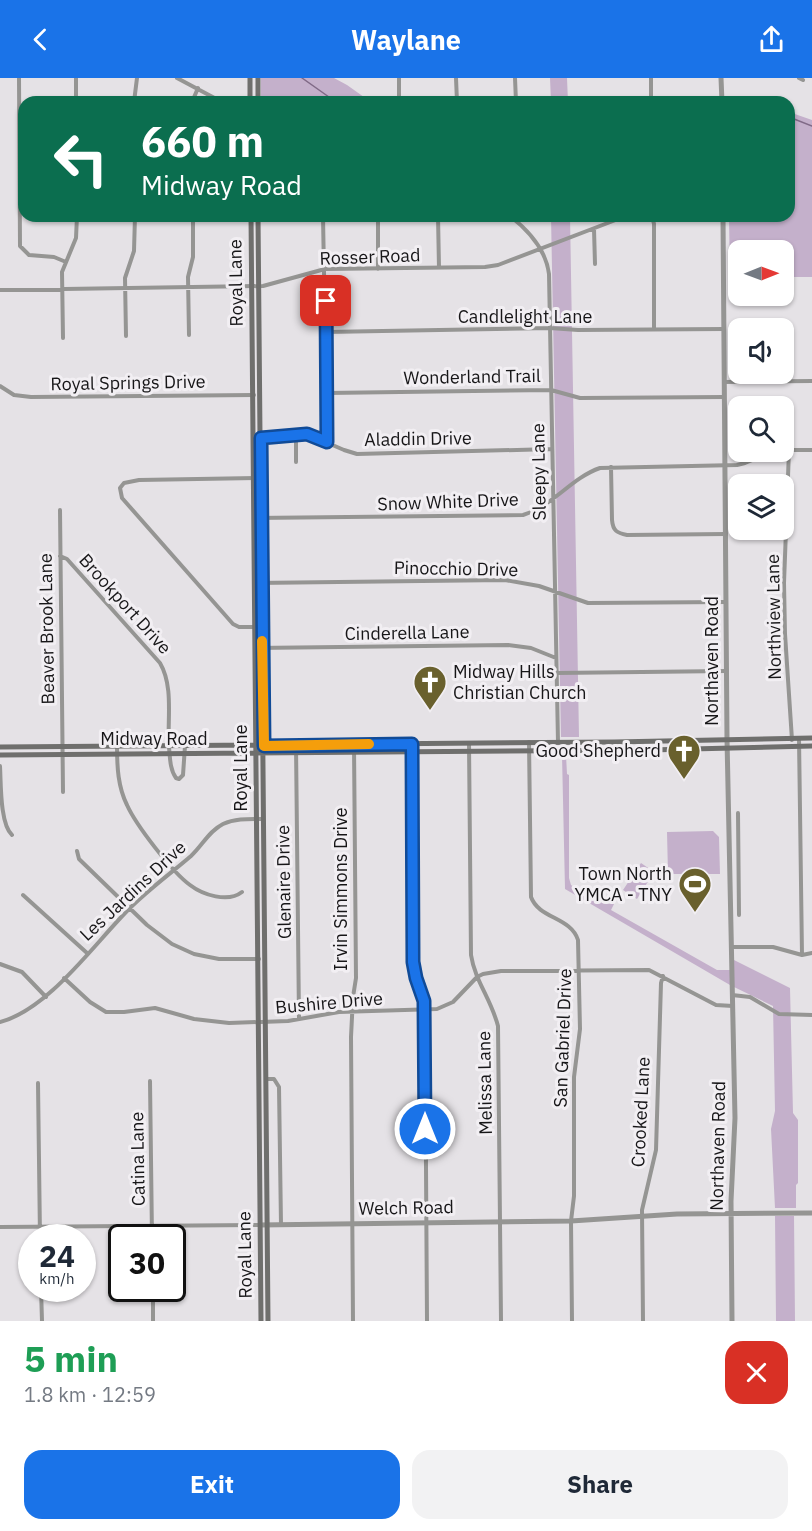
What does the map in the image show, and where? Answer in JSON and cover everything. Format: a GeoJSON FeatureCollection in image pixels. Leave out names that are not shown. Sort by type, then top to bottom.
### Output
{"type":"FeatureCollection","features":[{"type":"Feature","properties":{"kind":"main road"},"geometry":{"type":"LineString","coordinates":[[250,78],[250,96]]}},
{"type":"Feature","properties":{"kind":"main road"},"geometry":{"type":"LineString","coordinates":[[258,78],[258,96]]}},
{"type":"Feature","properties":{"kind":"main road","name":"Royal Lane"},"geometry":{"type":"LineString","coordinates":[[251,222],[254,518],[264,689],[268,1321]]}},
{"type":"Feature","properties":{"kind":"main road","name":"Royal Lane"},"geometry":{"type":"LineString","coordinates":[[258,222],[261,518],[254,627],[261,1321]]}},
{"type":"Feature","properties":{"kind":"main road"},"geometry":{"type":"LineString","coordinates":[[256,689],[264,689]]}},
{"type":"Feature","properties":{"kind":"main road","name":"Midway Road"},"geometry":{"type":"LineString","coordinates":[[0,754],[412,751],[529,742],[812,738]]}},
{"type":"Feature","properties":{"kind":"main road","name":"Midway Road"},"geometry":{"type":"LineString","coordinates":[[0,747],[412,744],[529,751],[812,746]]}},
{"type":"Feature","properties":{"kind":"main road"},"geometry":{"type":"LineString","coordinates":[[258,1079],[266,1079]]}},
{"type":"Feature","properties":{"kind":"street"},"geometry":{"type":"LineString","coordinates":[[19,78],[19,96]]}},
{"type":"Feature","properties":{"kind":"street"},"geometry":{"type":"LineString","coordinates":[[76,78],[76,96]]}},
{"type":"Feature","properties":{"kind":"street"},"geometry":{"type":"LineString","coordinates":[[135,96],[137,78]]}},
{"type":"Feature","properties":{"kind":"street"},"geometry":{"type":"LineString","coordinates":[[177,78],[212,96]]}},
{"type":"Feature","properties":{"kind":"street"},"geometry":{"type":"LineString","coordinates":[[399,78],[399,96]]}},
{"type":"Feature","properties":{"kind":"street"},"geometry":{"type":"LineString","coordinates":[[456,78],[457,96]]}},
{"type":"Feature","properties":{"kind":"street"},"geometry":{"type":"LineString","coordinates":[[515,78],[516,96]]}},
{"type":"Feature","properties":{"kind":"street"},"geometry":{"type":"LineString","coordinates":[[651,78],[651,96]]}},
{"type":"Feature","properties":{"kind":"street"},"geometry":{"type":"LineString","coordinates":[[721,78],[722,96]]}},
{"type":"Feature","properties":{"kind":"street"},"geometry":{"type":"LineString","coordinates":[[195,96],[198,88]]}},
{"type":"Feature","properties":{"kind":"street"},"geometry":{"type":"LineString","coordinates":[[20,222],[20,246],[29,255],[54,257],[66,262]]}},
{"type":"Feature","properties":{"kind":"street"},"geometry":{"type":"LineString","coordinates":[[63,338],[62,272],[76,238],[77,222]]}},
{"type":"Feature","properties":{"kind":"street"},"geometry":{"type":"LineString","coordinates":[[126,336],[126,273],[134,251],[135,222]]}},
{"type":"Feature","properties":{"kind":"street"},"geometry":{"type":"LineString","coordinates":[[189,335],[188,288],[189,270],[193,257],[193,222]]}},
{"type":"Feature","properties":{"kind":"street"},"geometry":{"type":"LineString","coordinates":[[323,222],[327,442]]}},
{"type":"Feature","properties":{"kind":"street"},"geometry":{"type":"LineString","coordinates":[[378,222],[378,268]]}},
{"type":"Feature","properties":{"kind":"street"},"geometry":{"type":"LineString","coordinates":[[438,222],[438,268]]}},
{"type":"Feature","properties":{"kind":"street","name":"Sleepy Lane"},"geometry":{"type":"LineString","coordinates":[[517,222],[530,233],[548,266],[558,742]]}},
{"type":"Feature","properties":{"kind":"street","name":"Rosser Road"},"geometry":{"type":"LineString","coordinates":[[0,290],[259,286],[325,269],[498,266],[611,222]]}},
{"type":"Feature","properties":{"kind":"street"},"geometry":{"type":"LineString","coordinates":[[653,222],[654,329]]}},
{"type":"Feature","properties":{"kind":"street","name":"Northaven Road"},"geometry":{"type":"LineString","coordinates":[[723,222],[727,748],[735,1118],[731,1214],[732,1321]]}},
{"type":"Feature","properties":{"kind":"street"},"geometry":{"type":"LineString","coordinates":[[594,229],[595,264]]}},
{"type":"Feature","properties":{"kind":"street","name":"Candlelight Lane"},"geometry":{"type":"LineString","coordinates":[[326,332],[724,328]]}},
{"type":"Feature","properties":{"kind":"street"},"geometry":{"type":"LineString","coordinates":[[724,382],[812,381]]}},
{"type":"Feature","properties":{"kind":"street","name":"Royal Springs Drive"},"geometry":{"type":"LineString","coordinates":[[0,386],[14,395],[31,398],[260,395]]}},
{"type":"Feature","properties":{"kind":"street","name":"Wonderland Trail"},"geometry":{"type":"LineString","coordinates":[[327,393],[551,390],[580,398],[724,397]]}},
{"type":"Feature","properties":{"kind":"street","name":"Aladdin Drive"},"geometry":{"type":"LineString","coordinates":[[253,439],[307,434],[357,454],[552,449]]}},
{"type":"Feature","properties":{"kind":"street"},"geometry":{"type":"LineString","coordinates":[[296,435],[296,462]]}},
{"type":"Feature","properties":{"kind":"street"},"geometry":{"type":"LineString","coordinates":[[794,450],[812,450]]}},
{"type":"Feature","properties":{"kind":"street","name":"Snow White Drive"},"geometry":{"type":"LineString","coordinates":[[254,518],[513,516],[533,511],[588,472],[611,467],[725,465],[747,462]]}},
{"type":"Feature","properties":{"kind":"street","name":"Northview Lane"},"geometry":{"type":"LineString","coordinates":[[789,462],[784,583],[792,746]]}},
{"type":"Feature","properties":{"kind":"street"},"geometry":{"type":"LineString","coordinates":[[611,467],[612,520],[613,527],[618,533],[627,535],[726,534]]}},
{"type":"Feature","properties":{"kind":"street"},"geometry":{"type":"LineString","coordinates":[[261,478],[139,480],[124,483],[120,488],[122,498],[232,624],[238,627],[262,627]]}},
{"type":"Feature","properties":{"kind":"street","name":"Beaver Brook Lane"},"geometry":{"type":"LineString","coordinates":[[60,510],[63,792]]}},
{"type":"Feature","properties":{"kind":"street","name":"Brookport Drive"},"geometry":{"type":"LineString","coordinates":[[60,556],[67,559],[160,663],[167,680],[169,754]]}},
{"type":"Feature","properties":{"kind":"street","name":"Pinocchio Drive"},"geometry":{"type":"LineString","coordinates":[[258,583],[505,580],[530,583],[588,603],[726,602]]}},
{"type":"Feature","properties":{"kind":"street","name":"Cinderella Lane"},"geometry":{"type":"LineString","coordinates":[[255,648],[508,645],[531,648],[556,658]]}},
{"type":"Feature","properties":{"kind":"street"},"geometry":{"type":"LineString","coordinates":[[556,673],[727,671]]}},
{"type":"Feature","properties":{"kind":"street"},"geometry":{"type":"LineString","coordinates":[[800,738],[802,955]]}},
{"type":"Feature","properties":{"kind":"street","name":"San Gabriel Drive"},"geometry":{"type":"LineString","coordinates":[[529,742],[531,897],[538,908],[573,929],[578,940],[580,1029],[574,1077],[574,1196],[570,1221],[572,1321]]}},
{"type":"Feature","properties":{"kind":"street","name":"Irvin Simmons Drive"},"geometry":{"type":"LineString","coordinates":[[353,1321],[353,1011],[356,978],[354,744]]}},
{"type":"Feature","properties":{"kind":"street"},"geometry":{"type":"LineString","coordinates":[[412,744],[413,962],[425,1011],[427,1321]]}},
{"type":"Feature","properties":{"kind":"street","name":"Glenaire Drive"},"geometry":{"type":"LineString","coordinates":[[296,745],[299,1019]]}},
{"type":"Feature","properties":{"kind":"street"},"geometry":{"type":"LineString","coordinates":[[117,746],[118,779],[127,806],[139,827],[174,869],[191,886],[208,894],[232,897],[242,892]]}},
{"type":"Feature","properties":{"kind":"street"},"geometry":{"type":"LineString","coordinates":[[169,754],[174,777],[180,779],[183,775],[185,746]]}},
{"type":"Feature","properties":{"kind":"street","name":"Melissa Lane"},"geometry":{"type":"LineString","coordinates":[[470,746],[471,955],[477,977],[491,1001],[498,1026],[501,1321]]}},
{"type":"Feature","properties":{"kind":"street"},"geometry":{"type":"LineString","coordinates":[[0,766],[2,818],[6,831],[12,835]]}},
{"type":"Feature","properties":{"kind":"street"},"geometry":{"type":"LineString","coordinates":[[738,813],[740,915]]}},
{"type":"Feature","properties":{"kind":"street","name":"Les Jardins Drive"},"geometry":{"type":"LineString","coordinates":[[0,1022],[28,1011],[46,997],[130,908],[192,855],[213,831],[235,820],[264,819]]}},
{"type":"Feature","properties":{"kind":"street"},"geometry":{"type":"LineString","coordinates":[[729,834],[738,834]]}},
{"type":"Feature","properties":{"kind":"street"},"geometry":{"type":"LineString","coordinates":[[77,851],[80,859],[130,908],[172,944],[194,954],[219,959],[265,959]]}},
{"type":"Feature","properties":{"kind":"street"},"geometry":{"type":"LineString","coordinates":[[23,895],[87,953]]}},
{"type":"Feature","properties":{"kind":"street"},"geometry":{"type":"LineString","coordinates":[[731,900],[739,900]]}},
{"type":"Feature","properties":{"kind":"street"},"geometry":{"type":"LineString","coordinates":[[732,948],[781,948],[802,955],[812,953]]}},
{"type":"Feature","properties":{"kind":"street"},"geometry":{"type":"LineString","coordinates":[[0,964],[22,972],[46,997]]}},
{"type":"Feature","properties":{"kind":"street"},"geometry":{"type":"LineString","coordinates":[[477,977],[490,972],[649,970],[716,1005],[733,1006]]}},
{"type":"Feature","properties":{"kind":"street","name":"Crooked Lane"},"geometry":{"type":"LineString","coordinates":[[643,1321],[642,1216],[656,1150],[663,976]]}},
{"type":"Feature","properties":{"kind":"street","name":"Bushire Drive"},"geometry":{"type":"LineString","coordinates":[[64,978],[90,1002],[106,1012],[155,1008],[208,1022],[265,1022],[353,1011],[437,1010],[453,1002],[477,977]]}},
{"type":"Feature","properties":{"kind":"street"},"geometry":{"type":"LineString","coordinates":[[732,996],[750,997],[779,1014],[812,1015]]}},
{"type":"Feature","properties":{"kind":"street"},"geometry":{"type":"LineString","coordinates":[[266,1079],[274,1078],[279,1087],[281,1225]]}},
{"type":"Feature","properties":{"kind":"street","name":"Catina Lane"},"geometry":{"type":"LineString","coordinates":[[150,1081],[152,1224]]}},
{"type":"Feature","properties":{"kind":"street"},"geometry":{"type":"LineString","coordinates":[[38,1083],[40,1224]]}},
{"type":"Feature","properties":{"kind":"street","name":"Welch Road"},"geometry":{"type":"LineString","coordinates":[[186,1226],[570,1221],[642,1216],[812,1213]]}},
{"type":"Feature","properties":{"kind":"street","name":"Welch Road"},"geometry":{"type":"LineString","coordinates":[[0,1227],[18,1227]]}},
{"type":"Feature","properties":{"kind":"street"},"geometry":{"type":"LineString","coordinates":[[41,1302],[42,1321]]}},
{"type":"Feature","properties":{"kind":"street"},"geometry":{"type":"LineString","coordinates":[[153,1302],[153,1321]]}},
{"type":"Feature","properties":{"kind":"shaded area"},"geometry":{"type":"Polygon","coordinates":[[[261,78],[334,78],[363,96],[261,96],[261,78]]]}},
{"type":"Feature","properties":{"kind":"shaded area"},"geometry":{"type":"Polygon","coordinates":[[[550,78],[567,78],[568,96],[551,96],[550,78]]]}},
{"type":"Feature","properties":{"kind":"shaded area"},"geometry":{"type":"Polygon","coordinates":[[[795,114],[812,120],[812,277],[794,277],[794,240],[729,240],[729,222],[795,222],[795,114]]]}},
{"type":"Feature","properties":{"kind":"shaded area"},"geometry":{"type":"Polygon","coordinates":[[[551,222],[570,222],[579,737],[561,737],[551,222]]]}},
{"type":"Feature","properties":{"kind":"shaded area"},"geometry":{"type":"Polygon","coordinates":[[[562,755],[566,755],[567,774],[569,775],[569,878],[571,885],[607,903],[609,900],[614,904],[611,910],[717,970],[730,970],[730,985],[565,889],[562,755]]]}},
{"type":"Feature","properties":{"kind":"shaded area"},"geometry":{"type":"Polygon","coordinates":[[[713,831],[719,837],[720,874],[668,874],[667,832],[713,831]]]}},
{"type":"Feature","properties":{"kind":"shaded area"},"geometry":{"type":"Polygon","coordinates":[[[641,863],[654,872],[637,899],[623,890],[641,863]]]}},
{"type":"Feature","properties":{"kind":"shaded area"},"geometry":{"type":"Polygon","coordinates":[[[734,960],[790,988],[793,1113],[798,1120],[796,1208],[775,1208],[771,1129],[775,1111],[773,1006],[734,987],[734,960]]]}},
{"type":"Feature","properties":{"kind":"shaded area"},"geometry":{"type":"Polygon","coordinates":[[[775,1216],[794,1216],[795,1321],[776,1321],[775,1216]]]}},
{"type":"Feature","properties":{"kind":"waterway"},"geometry":{"type":"LineString","coordinates":[[302,78],[328,96]]}},
{"type":"Feature","properties":{"kind":"waterway"},"geometry":{"type":"LineString","coordinates":[[795,119],[812,126]]}},
{"type":"Feature","properties":{"kind":"slow traffic"},"geometry":{"type":"LineString","coordinates":[[262,641],[264,746],[369,744]]}},
{"type":"Feature","properties":{"kind":"place","name":"Midway Hills Christian Church"},"geometry":{"type":"Point","coordinates":[430,711]}},
{"type":"Feature","properties":{"kind":"place","name":"Good Shepherd"},"geometry":{"type":"Point","coordinates":[684,780]}},
{"type":"Feature","properties":{"kind":"place","name":"Town North YMCA - TNY"},"geometry":{"type":"Point","coordinates":[695,913]}},
{"type":"Feature","properties":{"kind":"route"},"geometry":{"type":"LineString","coordinates":[[326,301],[327,442],[307,434],[261,438],[264,746],[412,744],[413,962],[425,1011],[425,1129]]}}]}
